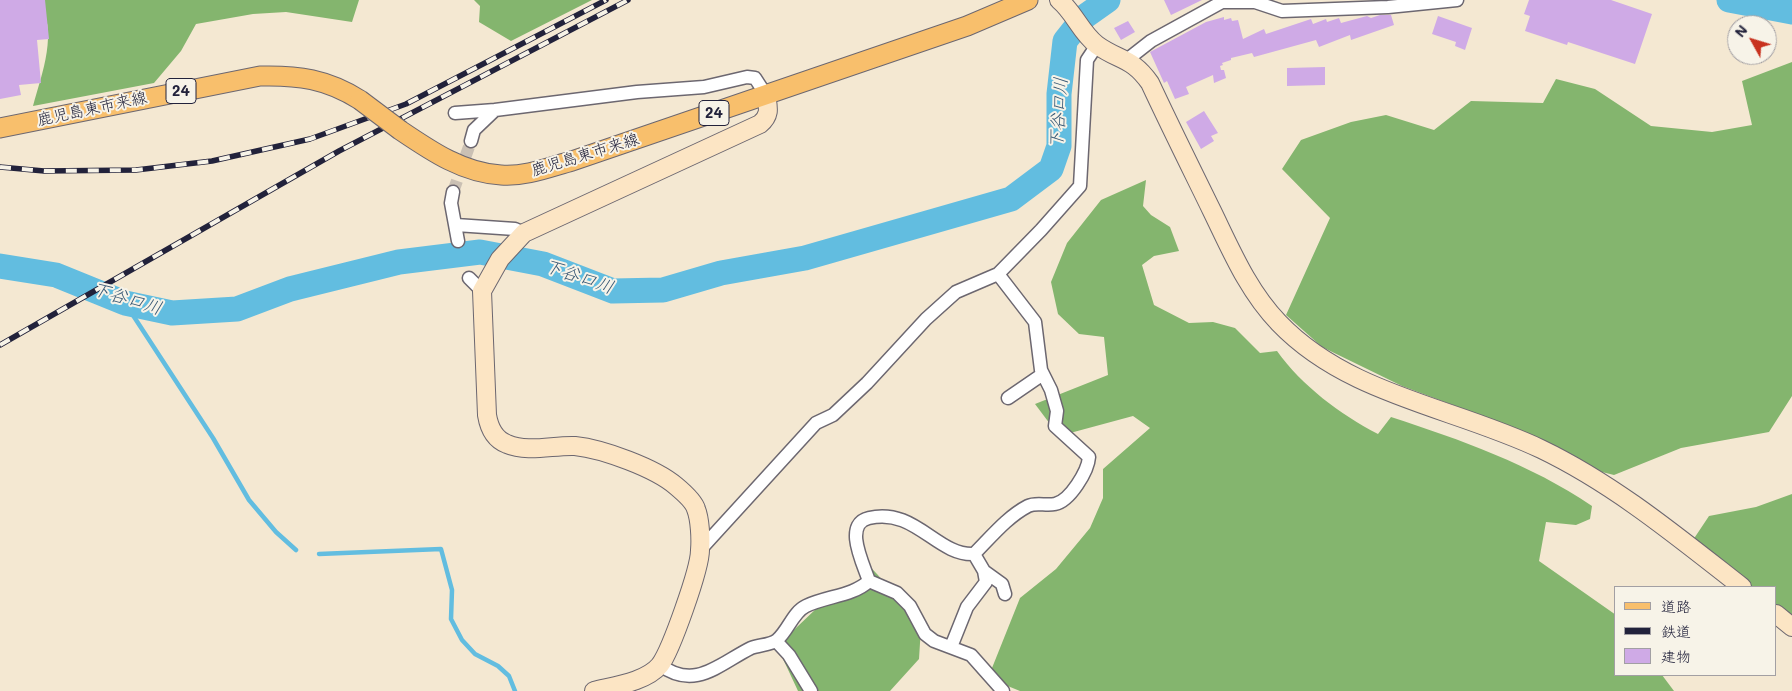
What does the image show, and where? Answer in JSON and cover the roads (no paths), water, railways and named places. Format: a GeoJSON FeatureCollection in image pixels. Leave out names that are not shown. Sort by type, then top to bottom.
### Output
{"type":"FeatureCollection","features":[{"type":"Feature","properties":{"kind":"main road","name":"鹿児島東市来線"},"geometry":{"type":"LineString","coordinates":[[0,128],[260,76],[303,77],[330,84],[360,100],[400,130],[456,164],[501,175],[526,174],[572,162],[966,26],[1028,0]]}},
{"type":"Feature","properties":{"kind":"street"},"geometry":{"type":"LineString","coordinates":[[1128,59],[1151,41],[1222,2],[1255,2],[1282,11],[1388,7],[1457,0]]}},
{"type":"Feature","properties":{"kind":"street"},"geometry":{"type":"LineString","coordinates":[[1064,4],[1093,41],[1128,59],[1141,70],[1150,83],[1240,270],[1263,304],[1294,338],[1330,365],[1353,377],[1541,449],[1602,483],[1652,518],[1741,586]]}},
{"type":"Feature","properties":{"kind":"street"},"geometry":{"type":"LineString","coordinates":[[700,550],[816,424],[833,414],[867,383],[926,319],[956,292],[998,274],[1042,230],[1080,186],[1087,60],[1093,41]]}},
{"type":"Feature","properties":{"kind":"street"},"geometry":{"type":"LineString","coordinates":[[455,114],[637,92],[717,85],[747,76],[755,78],[766,95],[769,112],[766,119],[760,124],[518,239],[486,284],[486,415],[490,428],[495,435],[505,444],[517,447],[574,446],[595,450],[662,476],[677,487],[696,508],[700,550],[698,565],[670,644],[660,665],[642,676],[621,685],[594,691]]}},
{"type":"Feature","properties":{"kind":"street"},"geometry":{"type":"LineString","coordinates":[[471,141],[474,130],[495,110]]}},
{"type":"Feature","properties":{"kind":"street"},"geometry":{"type":"LineString","coordinates":[[453,192],[451,203],[458,241]]}},
{"type":"Feature","properties":{"kind":"street"},"geometry":{"type":"LineString","coordinates":[[456,225],[515,230],[518,239]]}},
{"type":"Feature","properties":{"kind":"street"},"geometry":{"type":"LineString","coordinates":[[998,274],[1035,322],[1043,374],[1057,411],[1055,426],[1089,457],[1088,467],[1072,491],[1056,504],[1030,504],[1011,517],[974,554],[960,555],[920,527],[898,518],[874,516],[862,519],[857,524],[856,531],[859,552],[869,581],[897,594],[910,606],[925,634],[972,655],[1003,691]]}},
{"type":"Feature","properties":{"kind":"street"},"geometry":{"type":"LineString","coordinates":[[469,278],[486,284]]}},
{"type":"Feature","properties":{"kind":"street"},"geometry":{"type":"LineString","coordinates":[[1008,398],[1043,374]]}},
{"type":"Feature","properties":{"kind":"street"},"geometry":{"type":"LineString","coordinates":[[951,647],[967,606],[986,582],[984,571],[974,554]]}},
{"type":"Feature","properties":{"kind":"street"},"geometry":{"type":"LineString","coordinates":[[984,571],[1002,584],[1005,594]]}},
{"type":"Feature","properties":{"kind":"street"},"geometry":{"type":"LineString","coordinates":[[660,665],[671,674],[684,678],[700,677],[753,647],[776,642],[804,607],[825,598],[860,589],[869,581]]}},
{"type":"Feature","properties":{"kind":"street"},"geometry":{"type":"LineString","coordinates":[[1777,615],[1792,627]]}},
{"type":"Feature","properties":{"kind":"street"},"geometry":{"type":"LineString","coordinates":[[776,642],[789,656],[811,691]]}},
{"type":"Feature","properties":{"kind":"waterway","name":"下谷口川"},"geometry":{"type":"LineString","coordinates":[[0,266],[56,275],[125,303],[172,313],[237,309],[290,289],[399,262],[480,252],[543,264],[613,291],[663,290],[721,273],[805,258],[1011,199],[1051,169],[1059,146],[1059,94],[1065,41],[1084,17],[1108,0]]}},
{"type":"Feature","properties":{"kind":"waterway","name":"下谷口川"},"geometry":{"type":"LineString","coordinates":[[1729,0],[1792,12]]}},
{"type":"Feature","properties":{"kind":"waterway"},"geometry":{"type":"LineString","coordinates":[[125,303],[213,438],[249,500],[276,532],[296,550]]}},
{"type":"Feature","properties":{"kind":"waterway"},"geometry":{"type":"LineString","coordinates":[[319,554],[441,549],[452,590],[451,619],[462,640],[475,654],[498,666],[509,676],[515,691]]}},
{"type":"Feature","properties":{"kind":"tunnel"},"geometry":{"type":"LineString","coordinates":[[453,192],[471,141]]}},
{"type":"Feature","properties":{"kind":"railway"},"geometry":{"type":"LineString","coordinates":[[0,167],[44,171],[136,170],[212,161],[310,139],[406,104],[606,0]]}},
{"type":"Feature","properties":{"kind":"railway"},"geometry":{"type":"LineString","coordinates":[[0,345],[339,151],[628,0]]}}]}
